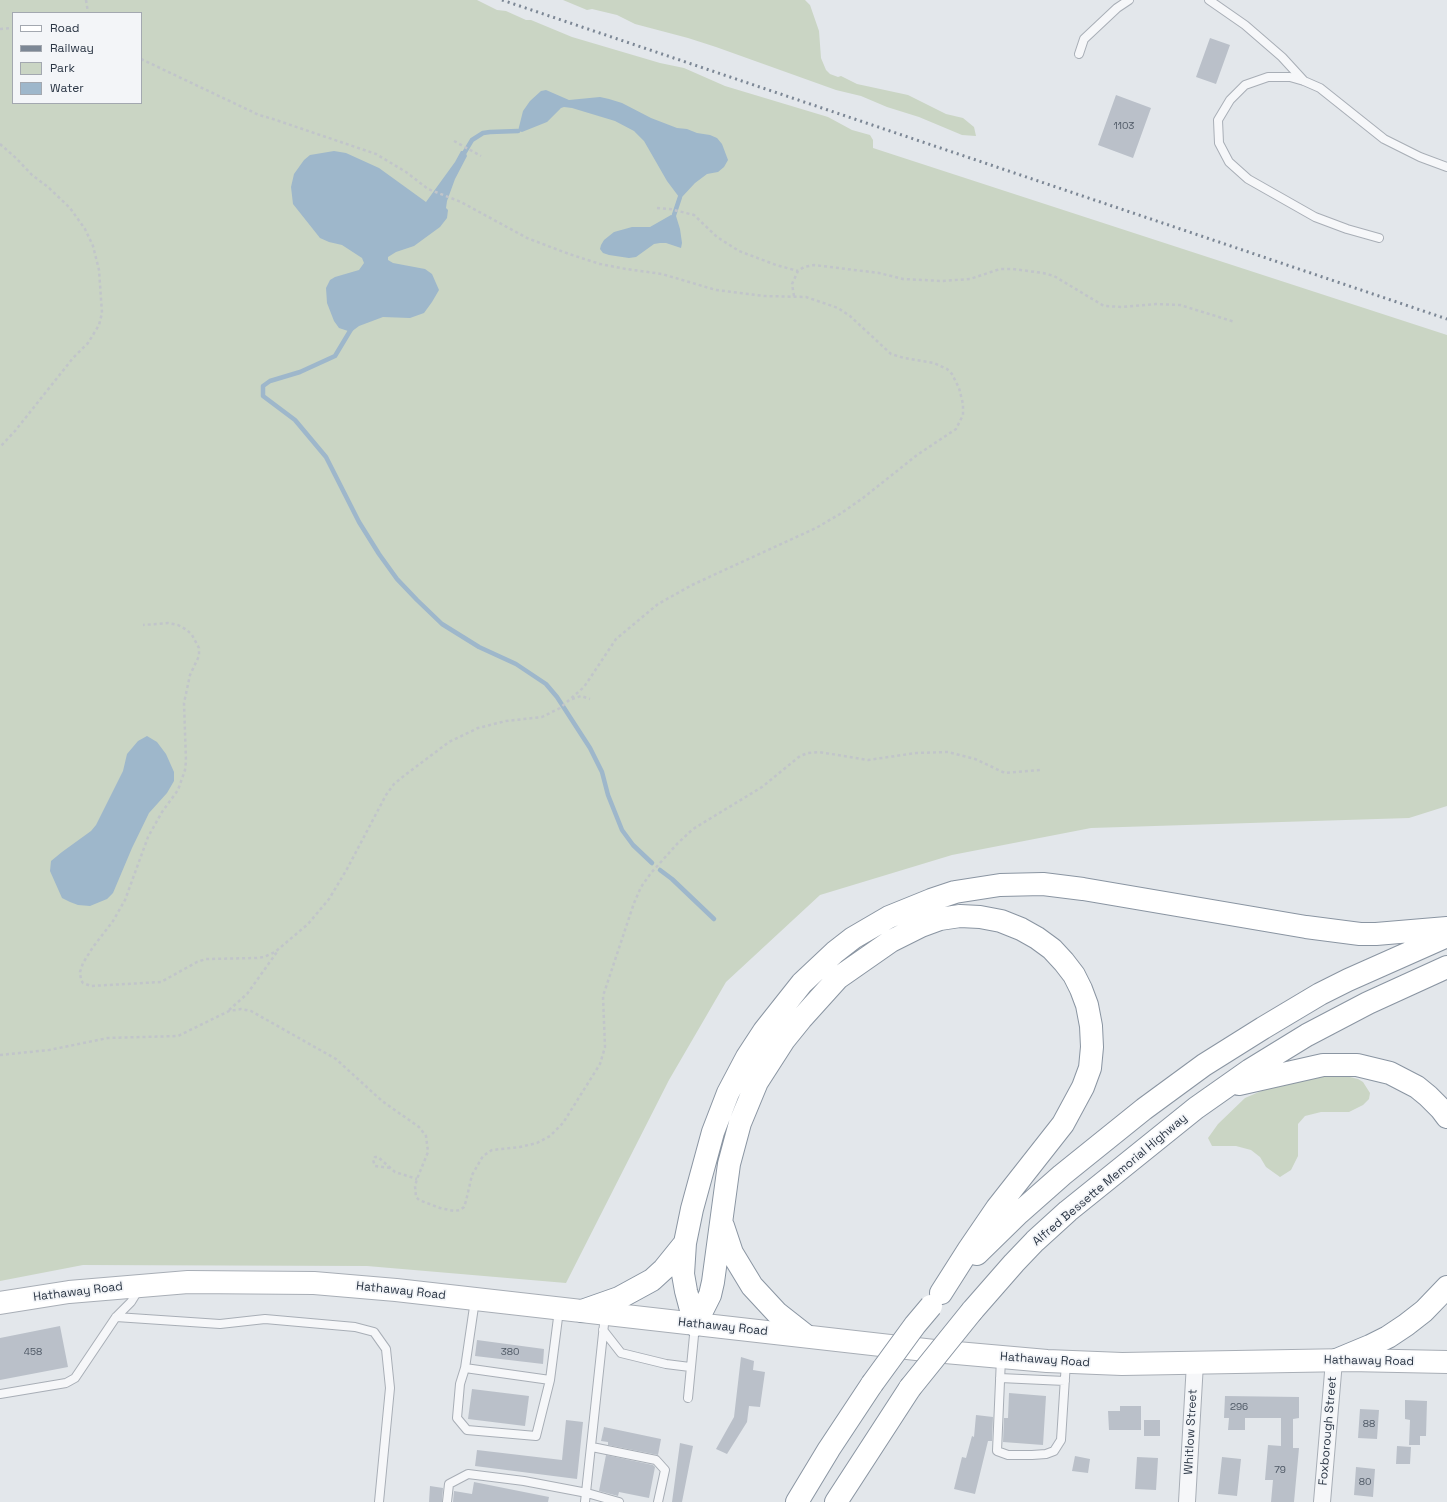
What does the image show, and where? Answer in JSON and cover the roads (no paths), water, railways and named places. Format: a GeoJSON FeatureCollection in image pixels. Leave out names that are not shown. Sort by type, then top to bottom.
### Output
{"type":"FeatureCollection","features":[{"type":"Feature","properties":{"kind":"main road"},"geometry":{"type":"LineString","coordinates":[[695,1325],[683,1274],[686,1243],[695,1197],[720,1112],[737,1075],[764,1031],[802,983],[835,952],[853,938],[871,927],[908,908],[955,892],[979,887],[1007,884],[1043,884],[1360,934],[1447,928]]}},
{"type":"Feature","properties":{"kind":"main road"},"geometry":{"type":"LineString","coordinates":[[695,1325],[710,1295],[713,1282],[729,1164],[734,1144],[747,1104],[758,1082],[784,1040],[838,978],[890,941],[921,926],[940,919],[966,916],[980,917],[1001,921],[1021,929],[1037,938],[1052,949],[1074,975],[1082,989],[1091,1026],[1092,1047],[1090,1068],[1083,1087],[1063,1124],[986,1223],[936,1300]]}},
{"type":"Feature","properties":{"kind":"main road"},"geometry":{"type":"LineString","coordinates":[[797,1502],[828,1449],[911,1330],[936,1300],[998,1232],[1056,1179],[1116,1130],[1234,1045],[1320,994],[1447,936]]}},
{"type":"Feature","properties":{"kind":"main road","name":"Alfred Bessette Memorial Highway"},"geometry":{"type":"LineString","coordinates":[[836,1502],[910,1388],[972,1311],[1014,1263],[1035,1241],[1068,1211],[1181,1120],[1223,1089],[1278,1053],[1337,1018],[1447,967]]}},
{"type":"Feature","properties":{"kind":"main road"},"geometry":{"type":"LineString","coordinates":[[1223,1089],[1266,1077],[1323,1065],[1357,1065],[1390,1074],[1417,1087],[1428,1096],[1447,1117]]}},
{"type":"Feature","properties":{"kind":"main road"},"geometry":{"type":"LineString","coordinates":[[722,1221],[732,1253],[752,1286],[777,1313],[805,1335]]}},
{"type":"Feature","properties":{"kind":"main road"},"geometry":{"type":"LineString","coordinates":[[582,1311],[619,1298],[652,1280],[664,1269],[686,1243]]}},
{"type":"Feature","properties":{"kind":"main road","name":"Hathaway Road"},"geometry":{"type":"LineString","coordinates":[[0,1303],[69,1292],[142,1285],[213,1281],[314,1283],[382,1288],[582,1311],[604,1322],[695,1325],[805,1335],[1001,1368],[1065,1371],[1122,1364],[1334,1361],[1447,1362]]}},
{"type":"Feature","properties":{"kind":"main road"},"geometry":{"type":"LineString","coordinates":[[1334,1361],[1388,1337],[1424,1311],[1447,1287]]}},
{"type":"Feature","properties":{"kind":"street","name":"Foxborough Street"},"geometry":{"type":"LineString","coordinates":[[1322,1502],[1334,1361]]}},
{"type":"Feature","properties":{"kind":"street","name":"Whitlow Street"},"geometry":{"type":"LineString","coordinates":[[1186,1502],[1195,1363]]}},
{"type":"Feature","properties":{"kind":"lane"},"geometry":{"type":"LineString","coordinates":[[1079,54],[1084,39],[1117,8],[1129,0]]}},
{"type":"Feature","properties":{"kind":"lane"},"geometry":{"type":"LineString","coordinates":[[1209,0],[1245,25],[1282,57],[1304,81]]}},
{"type":"Feature","properties":{"kind":"lane"},"geometry":{"type":"LineString","coordinates":[[1379,238],[1347,229],[1315,217],[1248,178],[1229,162],[1219,143],[1218,120],[1230,100],[1245,85],[1268,77],[1290,77],[1304,81],[1320,88],[1384,139],[1420,157],[1447,167]]}},
{"type":"Feature","properties":{"kind":"lane"},"geometry":{"type":"LineString","coordinates":[[0,1394],[66,1383],[75,1378],[116,1317],[131,1302],[142,1285]]}},
{"type":"Feature","properties":{"kind":"lane"},"geometry":{"type":"LineString","coordinates":[[475,1299],[465,1368],[460,1384],[457,1418],[467,1430],[536,1436],[550,1380],[559,1309]]}},
{"type":"Feature","properties":{"kind":"lane"},"geometry":{"type":"LineString","coordinates":[[116,1317],[220,1324],[265,1319],[355,1327],[374,1332],[386,1349],[390,1388],[379,1502]]}},
{"type":"Feature","properties":{"kind":"lane"},"geometry":{"type":"LineString","coordinates":[[604,1322],[620,1353],[666,1364],[690,1367]]}},
{"type":"Feature","properties":{"kind":"lane"},"geometry":{"type":"LineString","coordinates":[[586,1502],[604,1322]]}},
{"type":"Feature","properties":{"kind":"lane"},"geometry":{"type":"LineString","coordinates":[[688,1398],[695,1325]]}},
{"type":"Feature","properties":{"kind":"lane"},"geometry":{"type":"LineString","coordinates":[[465,1368],[550,1380]]}},
{"type":"Feature","properties":{"kind":"lane"},"geometry":{"type":"LineString","coordinates":[[1001,1368],[997,1451],[1008,1455],[1046,1454],[1054,1451],[1060,1440],[1065,1371]]}},
{"type":"Feature","properties":{"kind":"lane"},"geometry":{"type":"LineString","coordinates":[[592,1447],[656,1460],[665,1470],[658,1502]]}},
{"type":"Feature","properties":{"kind":"lane"},"geometry":{"type":"LineString","coordinates":[[447,1502],[449,1484],[468,1474],[524,1481],[587,1493],[619,1502]]}},
{"type":"Feature","properties":{"kind":"water"},"geometry":{"type":"Polygon","coordinates":[[[546,90],[569,100],[600,97],[609,99],[622,103],[651,118],[677,128],[710,135],[717,138],[722,144],[728,160],[724,167],[718,172],[707,174],[695,183],[682,197],[679,197],[667,181],[644,141],[634,131],[615,121],[564,107],[561,108],[547,122],[522,132],[518,131],[523,111],[530,101],[541,91],[546,90]]]}},
{"type":"Feature","properties":{"kind":"water"},"geometry":{"type":"Polygon","coordinates":[[[334,151],[346,153],[379,168],[426,202],[455,162],[461,151],[465,151],[467,156],[455,179],[447,201],[447,218],[440,227],[414,246],[396,252],[388,257],[388,260],[393,263],[425,269],[432,274],[439,290],[424,313],[410,318],[383,317],[359,326],[351,332],[339,328],[334,321],[327,303],[326,288],[330,280],[335,277],[359,270],[364,263],[362,258],[342,245],[320,238],[293,204],[291,187],[294,174],[304,160],[310,155],[334,151]]]}},
{"type":"Feature","properties":{"kind":"water"},"geometry":{"type":"Polygon","coordinates":[[[671,215],[676,216],[680,229],[682,243],[681,248],[666,243],[654,244],[636,257],[629,258],[609,255],[603,253],[600,249],[604,240],[614,232],[632,227],[650,227],[671,215]]]}},
{"type":"Feature","properties":{"kind":"water"},"geometry":{"type":"Polygon","coordinates":[[[147,736],[157,742],[166,754],[174,772],[174,781],[167,793],[149,813],[113,893],[107,899],[90,906],[78,905],[70,902],[62,898],[50,871],[51,861],[91,831],[96,825],[123,771],[127,754],[138,741],[147,736]]]}},
{"type":"Feature","properties":{"kind":"waterway"},"geometry":{"type":"LineString","coordinates":[[463,155],[472,140],[483,133],[518,131]]}},
{"type":"Feature","properties":{"kind":"waterway"},"geometry":{"type":"LineString","coordinates":[[674,215],[680,197]]}},
{"type":"Feature","properties":{"kind":"waterway"},"geometry":{"type":"LineString","coordinates":[[353,326],[335,356],[300,372],[270,381],[263,386],[263,396],[295,420],[326,457],[359,522],[379,554],[397,579],[417,600],[442,624],[479,647],[516,664],[546,684],[557,697],[590,748],[602,772],[608,795],[622,830],[633,845],[652,863]]}},
{"type":"Feature","properties":{"kind":"waterway"},"geometry":{"type":"LineString","coordinates":[[660,870],[672,879],[714,919]]}},
{"type":"Feature","properties":{"kind":"railway"},"geometry":{"type":"LineString","coordinates":[[502,0],[1447,319]]}}]}
